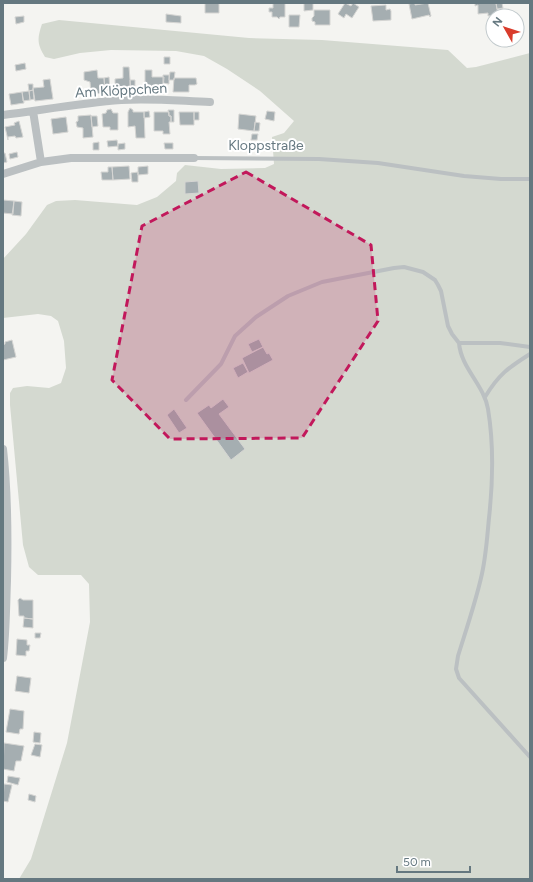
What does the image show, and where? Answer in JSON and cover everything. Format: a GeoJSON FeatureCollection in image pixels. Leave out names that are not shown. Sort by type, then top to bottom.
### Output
{"type":"FeatureCollection","features":[{"type":"Feature","properties":{"kind":"street","name":"Am Klöppchen"},"geometry":{"type":"LineString","coordinates":[[3,115],[53,107],[122,100],[210,102]]}},
{"type":"Feature","properties":{"kind":"street"},"geometry":{"type":"LineString","coordinates":[[33,111],[41,162]]}},
{"type":"Feature","properties":{"kind":"street","name":"Kloppstraße"},"geometry":{"type":"LineString","coordinates":[[3,174],[41,162],[72,158],[194,158]]}},
{"type":"Feature","properties":{"kind":"street"},"geometry":{"type":"LineString","coordinates":[[3,449],[7,494],[8,541],[3,658]]}},
{"type":"Feature","properties":{"kind":"lane","name":"Kloppstraße"},"geometry":{"type":"LineString","coordinates":[[194,158],[319,159],[378,163],[464,176],[501,179],[530,179]]}},
{"type":"Feature","properties":{"kind":"lane"},"geometry":{"type":"LineString","coordinates":[[186,400],[221,364],[235,336],[256,317],[288,296],[322,282],[394,268],[404,268],[423,272],[435,280],[441,292],[448,326],[459,343],[459,349],[487,402],[493,462],[487,542],[481,578],[458,656],[456,669],[459,678],[530,757]]}},
{"type":"Feature","properties":{"kind":"lane"},"geometry":{"type":"LineString","coordinates":[[459,343],[500,343],[530,347]]}},
{"type":"Feature","properties":{"kind":"lane"},"geometry":{"type":"LineString","coordinates":[[485,397],[495,381],[503,373],[530,354]]}},
{"type":"Feature","properties":{"kind":"highlighted area"},"geometry":{"type":"Polygon","coordinates":[[[246,172],[371,245],[378,321],[302,438],[170,439],[112,380],[142,226],[246,172]]]}},
{"type":"Feature","properties":{"kind":"shaded area"},"geometry":{"type":"Polygon","coordinates":[[[59,20],[249,38],[322,40],[448,50],[467,68],[530,53],[530,879],[19,879],[31,859],[67,743],[90,622],[89,584],[81,575],[38,575],[29,567],[23,545],[10,393],[13,388],[27,386],[49,388],[61,383],[66,368],[64,341],[58,321],[51,316],[38,314],[3,318],[3,259],[26,234],[47,205],[56,201],[75,200],[137,205],[157,197],[176,181],[177,173],[185,165],[221,169],[265,168],[274,164],[272,137],[284,133],[294,121],[260,91],[204,56],[176,51],[111,50],[80,53],[54,59],[45,57],[40,48],[39,41],[39,34],[42,24],[59,20]]]}},
{"type":"Feature","properties":{"kind":"building"},"geometry":{"type":"Polygon","coordinates":[[[205,3],[219,3],[219,13],[205,13],[205,3]]]}},
{"type":"Feature","properties":{"kind":"building"},"geometry":{"type":"Polygon","coordinates":[[[273,3],[285,3],[285,17],[280,17],[279,19],[277,17],[272,17],[272,12],[269,12],[269,8],[273,8],[273,3]]]}},
{"type":"Feature","properties":{"kind":"building"},"geometry":{"type":"Polygon","coordinates":[[[304,3],[313,3],[313,10],[304,11],[304,3]]]}},
{"type":"Feature","properties":{"kind":"building"},"geometry":{"type":"Polygon","coordinates":[[[345,3],[351,6],[353,3],[359,7],[352,18],[346,14],[344,18],[338,14],[345,3]]]}},
{"type":"Feature","properties":{"kind":"building"},"geometry":{"type":"Polygon","coordinates":[[[415,3],[415,5],[428,3],[431,16],[430,17],[429,15],[412,19],[409,4],[415,3]]]}},
{"type":"Feature","properties":{"kind":"building"},"geometry":{"type":"Polygon","coordinates":[[[475,3],[496,3],[497,8],[485,8],[485,13],[478,14],[478,5],[475,6],[475,3]]]}},
{"type":"Feature","properties":{"kind":"building"},"geometry":{"type":"Polygon","coordinates":[[[496,3],[502,3],[503,8],[497,8],[496,3]]]}},
{"type":"Feature","properties":{"kind":"building"},"geometry":{"type":"Polygon","coordinates":[[[386,5],[386,10],[390,9],[391,11],[391,20],[373,21],[371,6],[386,5]]]}},
{"type":"Feature","properties":{"kind":"building"},"geometry":{"type":"Polygon","coordinates":[[[314,10],[330,10],[330,25],[315,25],[315,22],[312,21],[314,10]]]}},
{"type":"Feature","properties":{"kind":"building"},"geometry":{"type":"Polygon","coordinates":[[[166,14],[181,16],[181,23],[166,22],[166,14]]]}},
{"type":"Feature","properties":{"kind":"building"},"geometry":{"type":"Polygon","coordinates":[[[289,15],[300,15],[299,27],[289,27],[289,15]]]}},
{"type":"Feature","properties":{"kind":"building"},"geometry":{"type":"Polygon","coordinates":[[[24,16],[24,22],[16,24],[15,17],[24,16]]]}},
{"type":"Feature","properties":{"kind":"building"},"geometry":{"type":"Polygon","coordinates":[[[164,57],[170,57],[170,64],[164,64],[164,57]]]}},
{"type":"Feature","properties":{"kind":"building"},"geometry":{"type":"Polygon","coordinates":[[[25,63],[26,69],[16,71],[15,65],[25,63]]]}},
{"type":"Feature","properties":{"kind":"building"},"geometry":{"type":"Polygon","coordinates":[[[123,67],[129,67],[131,92],[115,92],[115,79],[123,78],[123,67]]]}},
{"type":"Feature","properties":{"kind":"building"},"geometry":{"type":"Polygon","coordinates":[[[97,70],[98,78],[104,78],[105,93],[91,94],[90,82],[84,80],[84,72],[97,70]]]}},
{"type":"Feature","properties":{"kind":"building"},"geometry":{"type":"Polygon","coordinates":[[[145,70],[152,70],[152,77],[164,77],[163,91],[145,91],[145,70]]]}},
{"type":"Feature","properties":{"kind":"building"},"geometry":{"type":"Polygon","coordinates":[[[170,72],[175,72],[174,80],[169,80],[170,72]]]}},
{"type":"Feature","properties":{"kind":"building"},"geometry":{"type":"Polygon","coordinates":[[[163,75],[169,75],[169,84],[163,83],[163,75]]]}},
{"type":"Feature","properties":{"kind":"building"},"geometry":{"type":"Polygon","coordinates":[[[109,77],[110,90],[105,90],[104,78],[109,77]]]}},
{"type":"Feature","properties":{"kind":"building"},"geometry":{"type":"Polygon","coordinates":[[[174,78],[196,78],[197,84],[189,85],[189,92],[173,92],[174,78]]]}},
{"type":"Feature","properties":{"kind":"building"},"geometry":{"type":"Polygon","coordinates":[[[50,79],[53,99],[35,101],[33,88],[44,87],[43,80],[50,79]]]}},
{"type":"Feature","properties":{"kind":"building"},"geometry":{"type":"Polygon","coordinates":[[[130,80],[135,80],[135,89],[130,90],[130,80]]]}},
{"type":"Feature","properties":{"kind":"building"},"geometry":{"type":"Polygon","coordinates":[[[28,84],[33,84],[33,90],[29,91],[28,84]]]}},
{"type":"Feature","properties":{"kind":"building"},"geometry":{"type":"Polygon","coordinates":[[[33,90],[34,99],[30,100],[29,91],[33,90]]]}},
{"type":"Feature","properties":{"kind":"building"},"geometry":{"type":"Polygon","coordinates":[[[29,91],[30,100],[23,101],[22,92],[29,91]]]}},
{"type":"Feature","properties":{"kind":"building"},"geometry":{"type":"Polygon","coordinates":[[[22,92],[24,103],[11,105],[9,94],[22,92]]]}},
{"type":"Feature","properties":{"kind":"building"},"geometry":{"type":"Polygon","coordinates":[[[130,108],[133,112],[144,112],[145,138],[136,138],[135,126],[128,127],[128,112],[130,108]]]}},
{"type":"Feature","properties":{"kind":"building"},"geometry":{"type":"Polygon","coordinates":[[[111,109],[113,113],[118,113],[118,130],[110,130],[110,127],[103,127],[102,114],[111,109]]]}},
{"type":"Feature","properties":{"kind":"building"},"geometry":{"type":"Polygon","coordinates":[[[168,110],[174,110],[174,122],[171,122],[171,116],[169,116],[168,110]]]}},
{"type":"Feature","properties":{"kind":"building"},"geometry":{"type":"Polygon","coordinates":[[[149,111],[150,117],[144,118],[144,112],[149,111]]]}},
{"type":"Feature","properties":{"kind":"building"},"geometry":{"type":"Polygon","coordinates":[[[267,111],[275,112],[274,121],[265,119],[267,111]]]}},
{"type":"Feature","properties":{"kind":"building"},"geometry":{"type":"Polygon","coordinates":[[[154,112],[169,112],[169,116],[171,116],[171,122],[169,122],[170,134],[163,134],[163,131],[154,131],[154,112]]]}},
{"type":"Feature","properties":{"kind":"building"},"geometry":{"type":"Polygon","coordinates":[[[179,112],[194,112],[194,125],[180,125],[179,112]]]}},
{"type":"Feature","properties":{"kind":"building"},"geometry":{"type":"Polygon","coordinates":[[[194,112],[199,112],[199,120],[194,120],[194,112]]]}},
{"type":"Feature","properties":{"kind":"building"},"geometry":{"type":"Polygon","coordinates":[[[239,114],[256,116],[254,131],[238,129],[239,114]]]}},
{"type":"Feature","properties":{"kind":"building"},"geometry":{"type":"Polygon","coordinates":[[[91,115],[93,137],[83,138],[83,128],[77,127],[76,122],[78,121],[78,116],[91,115]]]}},
{"type":"Feature","properties":{"kind":"building"},"geometry":{"type":"Polygon","coordinates":[[[91,116],[97,116],[98,126],[92,127],[91,116]]]}},
{"type":"Feature","properties":{"kind":"building"},"geometry":{"type":"Polygon","coordinates":[[[66,117],[68,132],[53,134],[51,119],[66,117]]]}},
{"type":"Feature","properties":{"kind":"building"},"geometry":{"type":"Polygon","coordinates":[[[19,121],[23,137],[8,137],[8,140],[5,127],[15,125],[14,123],[19,121]]]}},
{"type":"Feature","properties":{"kind":"building"},"geometry":{"type":"Polygon","coordinates":[[[255,122],[260,123],[259,131],[254,131],[255,122]]]}},
{"type":"Feature","properties":{"kind":"building"},"geometry":{"type":"Polygon","coordinates":[[[252,134],[258,134],[257,140],[251,140],[252,134]]]}},
{"type":"Feature","properties":{"kind":"building"},"geometry":{"type":"Polygon","coordinates":[[[117,140],[118,146],[108,147],[107,141],[117,140]]]}},
{"type":"Feature","properties":{"kind":"building"},"geometry":{"type":"Polygon","coordinates":[[[99,142],[99,150],[93,150],[93,143],[99,142]]]}},
{"type":"Feature","properties":{"kind":"building"},"geometry":{"type":"Polygon","coordinates":[[[125,143],[125,149],[118,150],[118,144],[125,143]]]}},
{"type":"Feature","properties":{"kind":"building"},"geometry":{"type":"Polygon","coordinates":[[[164,143],[173,143],[173,149],[165,149],[164,143]]]}},
{"type":"Feature","properties":{"kind":"building"},"geometry":{"type":"Polygon","coordinates":[[[17,152],[18,157],[10,159],[9,154],[17,152]]]}},
{"type":"Feature","properties":{"kind":"building"},"geometry":{"type":"Polygon","coordinates":[[[3,153],[5,153],[7,162],[3,163],[3,153]]]}},
{"type":"Feature","properties":{"kind":"building"},"geometry":{"type":"Polygon","coordinates":[[[129,166],[130,179],[113,180],[112,167],[129,166]]]}},
{"type":"Feature","properties":{"kind":"building"},"geometry":{"type":"Polygon","coordinates":[[[148,166],[148,174],[138,175],[138,167],[148,166]]]}},
{"type":"Feature","properties":{"kind":"building"},"geometry":{"type":"Polygon","coordinates":[[[108,167],[112,167],[113,180],[102,180],[101,172],[108,172],[108,167]]]}},
{"type":"Feature","properties":{"kind":"building"},"geometry":{"type":"Polygon","coordinates":[[[138,172],[138,182],[132,182],[131,173],[138,172]]]}},
{"type":"Feature","properties":{"kind":"building"},"geometry":{"type":"Polygon","coordinates":[[[198,181],[199,193],[185,194],[185,182],[198,181]]]}},
{"type":"Feature","properties":{"kind":"building"},"geometry":{"type":"Polygon","coordinates":[[[3,200],[14,201],[13,214],[3,213],[3,200]]]}},
{"type":"Feature","properties":{"kind":"building"},"geometry":{"type":"Polygon","coordinates":[[[14,201],[22,202],[21,216],[12,215],[14,201]]]}},
{"type":"Feature","properties":{"kind":"building"},"geometry":{"type":"Polygon","coordinates":[[[259,339],[263,347],[252,352],[248,344],[259,339]]]}},
{"type":"Feature","properties":{"kind":"building"},"geometry":{"type":"Polygon","coordinates":[[[12,340],[16,357],[3,360],[3,345],[5,342],[12,340]]]}},
{"type":"Feature","properties":{"kind":"building"},"geometry":{"type":"Polygon","coordinates":[[[263,347],[273,360],[249,373],[242,358],[263,347]]]}},
{"type":"Feature","properties":{"kind":"building"},"geometry":{"type":"Polygon","coordinates":[[[243,363],[248,372],[238,378],[233,368],[243,363]]]}},
{"type":"Feature","properties":{"kind":"building"},"geometry":{"type":"Polygon","coordinates":[[[223,399],[229,407],[219,414],[245,449],[231,460],[197,413],[209,405],[211,408],[223,399]]]}},
{"type":"Feature","properties":{"kind":"building"},"geometry":{"type":"Polygon","coordinates":[[[174,409],[187,428],[179,433],[167,415],[174,409]]]}},
{"type":"Feature","properties":{"kind":"building"},"geometry":{"type":"Polygon","coordinates":[[[20,598],[23,600],[33,600],[33,619],[19,616],[18,600],[20,598]]]}},
{"type":"Feature","properties":{"kind":"building"},"geometry":{"type":"Polygon","coordinates":[[[24,618],[33,619],[33,628],[23,627],[24,618]]]}},
{"type":"Feature","properties":{"kind":"building"},"geometry":{"type":"Polygon","coordinates":[[[35,633],[41,633],[40,638],[35,638],[35,633]]]}},
{"type":"Feature","properties":{"kind":"building"},"geometry":{"type":"Polygon","coordinates":[[[17,639],[27,640],[27,645],[30,645],[29,651],[26,651],[26,656],[16,655],[17,639]]]}},
{"type":"Feature","properties":{"kind":"building"},"geometry":{"type":"Polygon","coordinates":[[[17,676],[31,678],[29,693],[15,691],[17,676]]]}},
{"type":"Feature","properties":{"kind":"building"},"geometry":{"type":"Polygon","coordinates":[[[10,709],[24,711],[23,729],[20,729],[19,734],[6,732],[10,709]]]}},
{"type":"Feature","properties":{"kind":"building"},"geometry":{"type":"Polygon","coordinates":[[[34,732],[41,733],[40,743],[33,742],[34,732]]]}},
{"type":"Feature","properties":{"kind":"building"},"geometry":{"type":"Polygon","coordinates":[[[4,743],[24,746],[21,761],[16,761],[14,771],[3,769],[4,743]]]}},
{"type":"Feature","properties":{"kind":"building"},"geometry":{"type":"Polygon","coordinates":[[[35,744],[42,745],[40,757],[31,755],[35,744]]]}},
{"type":"Feature","properties":{"kind":"building"},"geometry":{"type":"Polygon","coordinates":[[[8,776],[20,778],[18,785],[7,782],[8,776]]]}},
{"type":"Feature","properties":{"kind":"building"},"geometry":{"type":"Polygon","coordinates":[[[4,784],[12,785],[8,802],[3,801],[4,784]]]}},
{"type":"Feature","properties":{"kind":"building"},"geometry":{"type":"Polygon","coordinates":[[[29,794],[36,796],[35,802],[28,800],[29,794]]]}}]}
